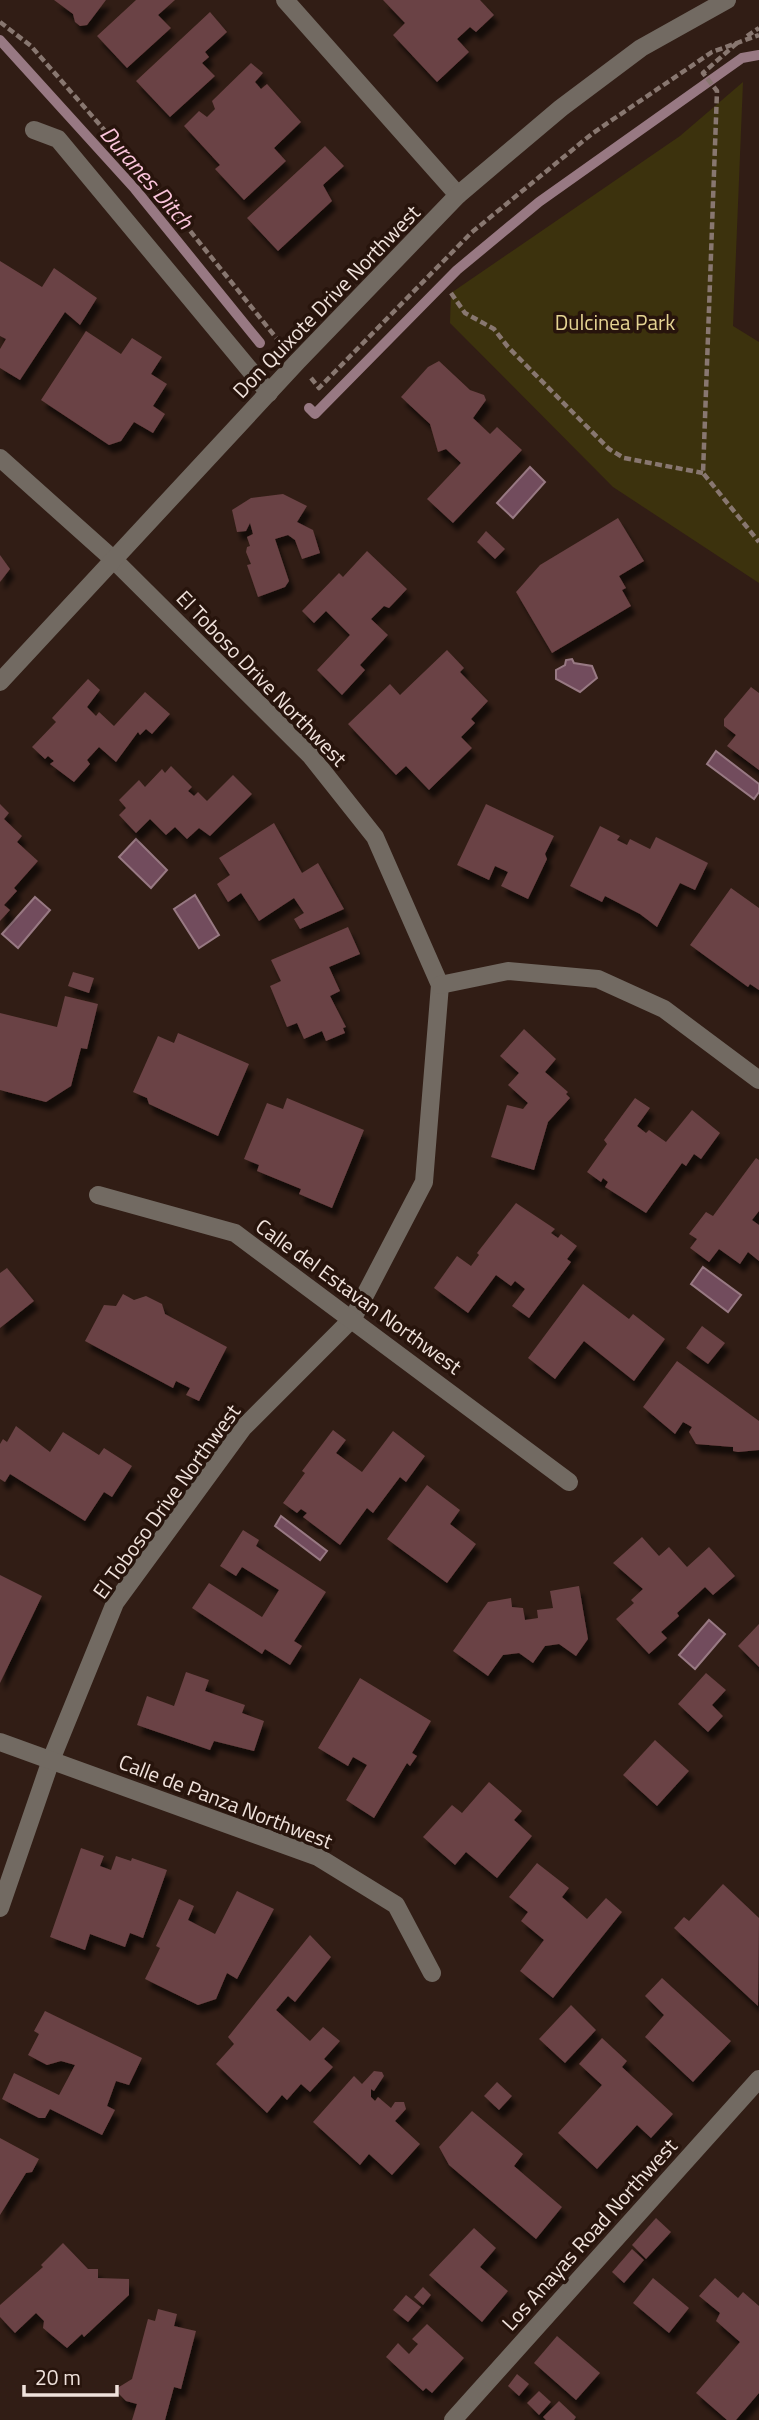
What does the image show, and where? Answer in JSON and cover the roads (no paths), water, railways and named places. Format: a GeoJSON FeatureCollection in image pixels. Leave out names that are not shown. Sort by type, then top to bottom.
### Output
{"type":"FeatureCollection","features":[{"type":"Feature","properties":{"kind":"street","name":"Don Quixote Drive Northwest"},"geometry":{"type":"LineString","coordinates":[[0,682],[297,362],[458,195],[562,108],[641,48],[727,0]]}},
{"type":"Feature","properties":{"kind":"street"},"geometry":{"type":"LineString","coordinates":[[289,1],[458,195]]}},
{"type":"Feature","properties":{"kind":"street"},"geometry":{"type":"LineString","coordinates":[[34,130],[58,139],[269,393]]}},
{"type":"Feature","properties":{"kind":"street","name":"El Toboso Drive Northwest"},"geometry":{"type":"LineString","coordinates":[[0,458],[114,560],[310,755],[375,837],[440,985],[424,1182],[353,1318],[243,1428],[115,1603],[51,1760],[0,1908]]}},
{"type":"Feature","properties":{"kind":"street"},"geometry":{"type":"LineString","coordinates":[[440,985],[508,971],[597,979],[664,1009],[759,1080]]}},
{"type":"Feature","properties":{"kind":"street","name":"Calle del Estavan Northwest"},"geometry":{"type":"LineString","coordinates":[[98,1195],[235,1233],[353,1318],[569,1482]]}},
{"type":"Feature","properties":{"kind":"street","name":"Calle de Panza Northwest"},"geometry":{"type":"LineString","coordinates":[[0,1742],[318,1857],[396,1906],[432,1973]]}},
{"type":"Feature","properties":{"kind":"street","name":"Los Anayas Road Northwest"},"geometry":{"type":"LineString","coordinates":[[453,2420],[759,2079]]}},
{"type":"Feature","properties":{"kind":"waterway","name":"Duranes Ditch"},"geometry":{"type":"LineString","coordinates":[[0,40],[135,189],[260,343]]}},
{"type":"Feature","properties":{"kind":"waterway"},"geometry":{"type":"LineString","coordinates":[[309,408],[315,414],[457,270],[539,202],[742,58],[759,55]]}},
{"type":"Feature","properties":{"kind":"park label","name":"Dulcinea Park"},"geometry":{"type":"Point","coordinates":[615,322]}}]}
